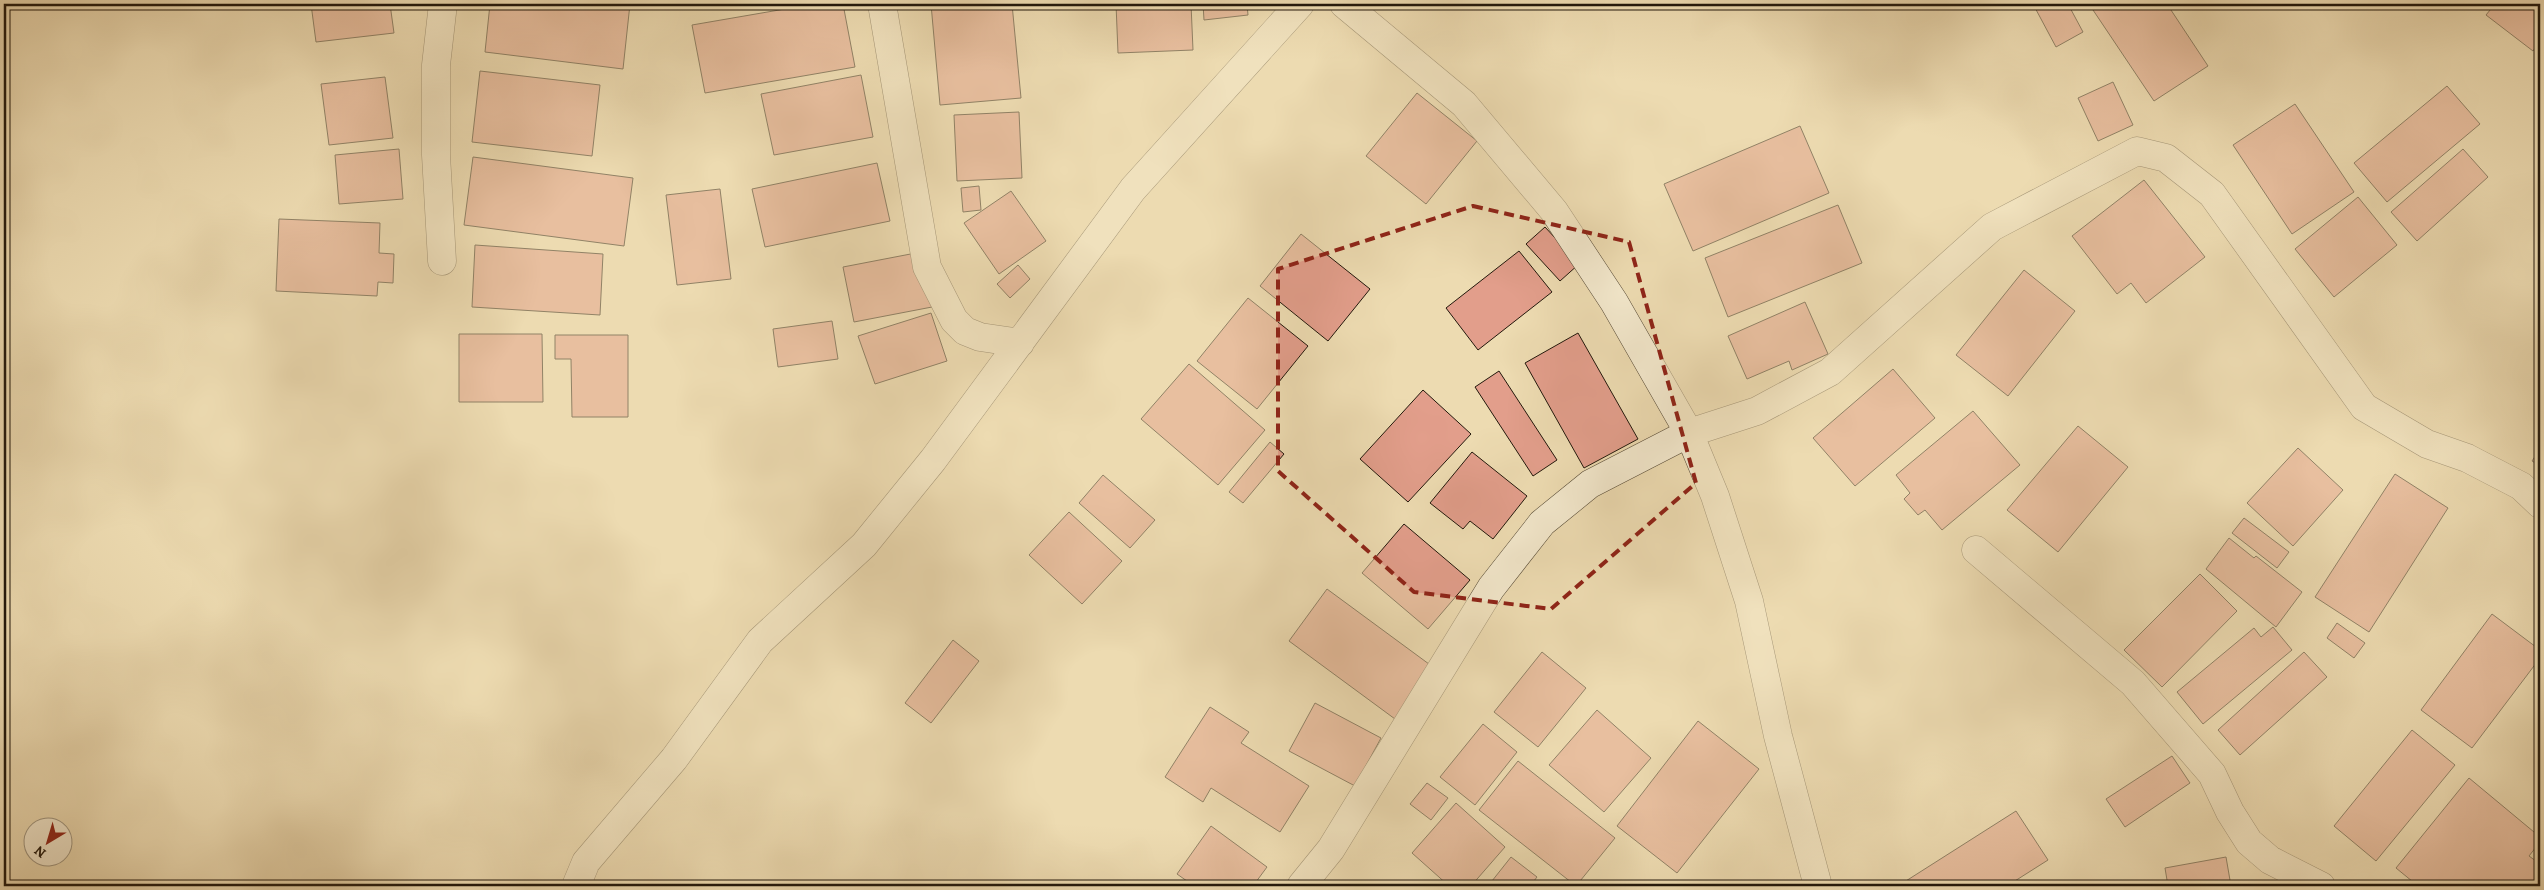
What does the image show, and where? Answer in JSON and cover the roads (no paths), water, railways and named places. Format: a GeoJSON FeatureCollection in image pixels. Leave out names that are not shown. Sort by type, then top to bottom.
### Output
{"type":"FeatureCollection","features":[{"type":"Feature","properties":{"kind":"street"},"geometry":{"type":"LineString","coordinates":[[442,261],[436,155],[436,65],[443,4]]}},
{"type":"Feature","properties":{"kind":"street"},"geometry":{"type":"LineString","coordinates":[[882,4],[927,267],[954,320],[965,331],[980,337],[1020,342]]}},
{"type":"Feature","properties":{"kind":"street"},"geometry":{"type":"LineString","coordinates":[[576,886],[586,862],[674,759],[760,641],[864,545],[933,460],[1132,189],[1242,66],[1298,7],[1343,4],[1464,104],[1554,212],[1614,302],[1689,433],[1715,496],[1748,601],[1778,736],[1818,886]]}},
{"type":"Feature","properties":{"kind":"street"},"geometry":{"type":"LineString","coordinates":[[1301,886],[1331,849],[1491,588],[1542,523],[1590,484],[1689,433],[1757,411],[1830,372],[1992,227],[2137,151],[2166,158],[2212,194],[2364,407],[2428,444],[2467,458],[2521,486],[2540,504]]}},
{"type":"Feature","properties":{"kind":"street"},"geometry":{"type":"LineString","coordinates":[[1976,550],[2132,683],[2212,774],[2230,812],[2249,842],[2270,860],[2320,886]]}}]}
